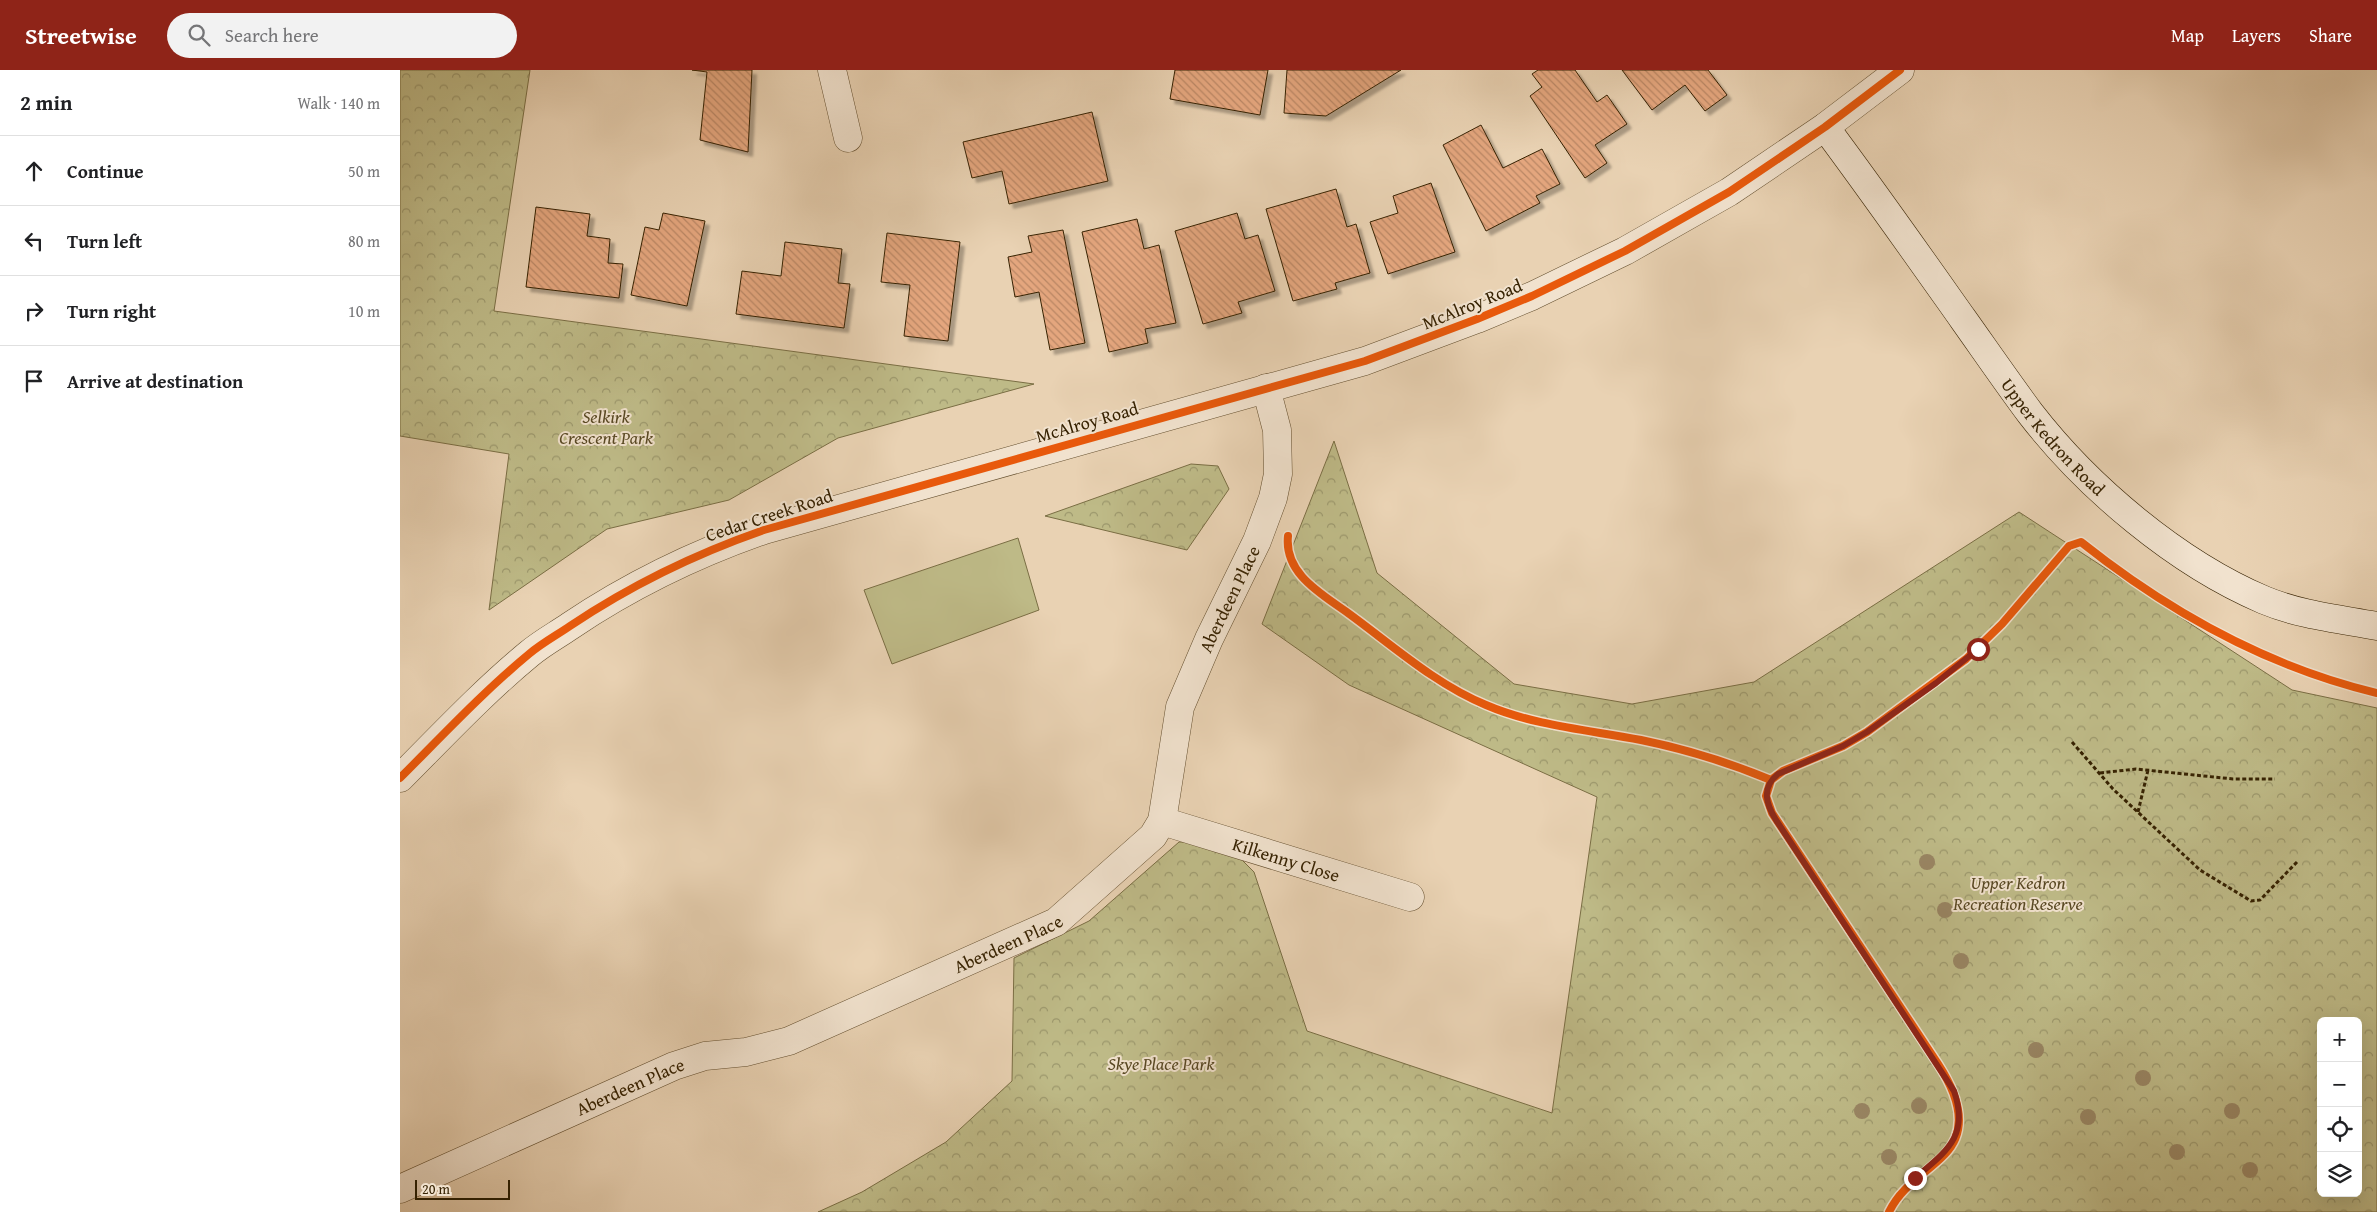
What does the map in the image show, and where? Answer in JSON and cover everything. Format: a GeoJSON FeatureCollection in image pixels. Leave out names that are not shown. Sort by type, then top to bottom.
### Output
{"type":"FeatureCollection","features":[{"type":"Feature","properties":{"kind":"street"},"geometry":{"type":"LineString","coordinates":[[832,70],[848,138]]}},
{"type":"Feature","properties":{"kind":"street","name":"McAlroy Road"},"geometry":{"type":"LineString","coordinates":[[1009,460],[1365,361],[1532,296],[1625,251],[1729,192],[1825,127],[1900,70]]}},
{"type":"Feature","properties":{"kind":"street","name":"Upper Kedron Road"},"geometry":{"type":"LineString","coordinates":[[1825,127],[2031,414],[2075,464],[2150,534],[2188,558],[2264,600],[2307,613],[2377,626]]}},
{"type":"Feature","properties":{"kind":"street","name":"Aberdeen Place"},"geometry":{"type":"LineString","coordinates":[[400,1189],[674,1066],[705,1056],[746,1052],[789,1040],[1056,922],[1154,836],[1162,821],[1180,708],[1209,639],[1257,541],[1273,498],[1278,474],[1277,430],[1266,388]]}},
{"type":"Feature","properties":{"kind":"street","name":"Cedar Creek Road"},"geometry":{"type":"LineString","coordinates":[[400,778],[463,715],[530,653],[635,585],[716,547],[764,530],[1009,460]]}},
{"type":"Feature","properties":{"kind":"street","name":"Kilkenny Close"},"geometry":{"type":"LineString","coordinates":[[1162,821],[1410,897]]}},
{"type":"Feature","properties":{"kind":"path"},"geometry":{"type":"LineString","coordinates":[[2072,742],[2100,774],[2200,870],[2250,901],[2260,900],[2297,862]]}},
{"type":"Feature","properties":{"kind":"path"},"geometry":{"type":"LineString","coordinates":[[2100,774],[2136,769],[2233,779],[2275,779]]}},
{"type":"Feature","properties":{"kind":"path"},"geometry":{"type":"LineString","coordinates":[[2138,812],[2148,770]]}},
{"type":"Feature","properties":{"kind":"green space","name":"Selkirk Crescent Park"},"geometry":{"type":"Polygon","coordinates":[[[400,70],[530,70],[494,311],[1034,384],[838,438],[729,500],[607,529],[489,610],[509,454],[400,436],[400,70]]]}},
{"type":"Feature","properties":{"kind":"green space","name":"Upper Kedron Recreation Reserve"},"geometry":{"type":"Polygon","coordinates":[[[1334,441],[1377,573],[1514,684],[1632,704],[1754,682],[2019,512],[2292,690],[2377,708],[2377,1212],[818,1212],[862,1192],[946,1142],[1012,1081],[1014,958],[1089,921],[1179,842],[1208,842],[1235,853],[1254,872],[1307,1031],[1552,1113],[1597,797],[1349,685],[1262,624],[1334,441]]]}},
{"type":"Feature","properties":{"kind":"green space"},"geometry":{"type":"Polygon","coordinates":[[[1191,464],[1218,466],[1229,489],[1187,550],[1045,516],[1191,464]]]}},
{"type":"Feature","properties":{"kind":"green space"},"geometry":{"type":"Polygon","coordinates":[[[1018,538],[1039,610],[892,664],[864,590],[1018,538]]]}},
{"type":"Feature","properties":{"kind":"building"},"geometry":{"type":"Polygon","coordinates":[[[692,70],[752,70],[748,152],[700,140],[707,72],[692,70]]]}},
{"type":"Feature","properties":{"kind":"building"},"geometry":{"type":"Polygon","coordinates":[[[1175,70],[1268,70],[1260,115],[1170,99],[1175,70]]]}},
{"type":"Feature","properties":{"kind":"building"},"geometry":{"type":"Polygon","coordinates":[[[1287,70],[1401,70],[1326,116],[1284,113],[1287,70]]]}},
{"type":"Feature","properties":{"kind":"building"},"geometry":{"type":"Polygon","coordinates":[[[1538,70],[1575,70],[1597,102],[1607,95],[1627,124],[1595,145],[1607,163],[1585,178],[1530,96],[1542,87],[1532,74],[1538,70]]]}},
{"type":"Feature","properties":{"kind":"building"},"geometry":{"type":"Polygon","coordinates":[[[1622,70],[1708,70],[1727,95],[1705,111],[1685,85],[1652,110],[1622,70]]]}},
{"type":"Feature","properties":{"kind":"building"},"geometry":{"type":"Polygon","coordinates":[[[1092,112],[1108,181],[1009,204],[1002,171],[972,178],[963,142],[1092,112]]]}},
{"type":"Feature","properties":{"kind":"building"},"geometry":{"type":"Polygon","coordinates":[[[1481,125],[1503,168],[1542,149],[1560,184],[1536,196],[1540,203],[1486,231],[1443,145],[1481,125]]]}},
{"type":"Feature","properties":{"kind":"building"},"geometry":{"type":"Polygon","coordinates":[[[1431,183],[1455,252],[1388,274],[1370,222],[1398,213],[1393,196],[1431,183]]]}},
{"type":"Feature","properties":{"kind":"building"},"geometry":{"type":"Polygon","coordinates":[[[1336,189],[1347,227],[1356,224],[1370,273],[1335,283],[1337,289],[1293,301],[1266,209],[1336,189]]]}},
{"type":"Feature","properties":{"kind":"building"},"geometry":{"type":"Polygon","coordinates":[[[536,207],[590,214],[587,236],[610,239],[608,263],[623,264],[619,298],[526,287],[536,207]]]}},
{"type":"Feature","properties":{"kind":"building"},"geometry":{"type":"Polygon","coordinates":[[[663,213],[705,221],[687,306],[631,295],[645,227],[659,230],[663,213]]]}},
{"type":"Feature","properties":{"kind":"building"},"geometry":{"type":"Polygon","coordinates":[[[1237,213],[1245,239],[1258,235],[1275,291],[1238,302],[1242,313],[1203,324],[1175,231],[1237,213]]]}},
{"type":"Feature","properties":{"kind":"building"},"geometry":{"type":"Polygon","coordinates":[[[1137,219],[1144,249],[1159,245],[1176,323],[1145,329],[1148,343],[1109,352],[1082,232],[1137,219]]]}},
{"type":"Feature","properties":{"kind":"building"},"geometry":{"type":"Polygon","coordinates":[[[1063,230],[1085,343],[1050,350],[1039,292],[1015,297],[1008,257],[1032,252],[1028,236],[1063,230]]]}},
{"type":"Feature","properties":{"kind":"building"},"geometry":{"type":"Polygon","coordinates":[[[887,233],[960,242],[948,341],[904,336],[910,285],[881,282],[887,233]]]}},
{"type":"Feature","properties":{"kind":"building"},"geometry":{"type":"Polygon","coordinates":[[[785,242],[842,249],[838,283],[850,284],[844,328],[736,314],[742,271],[781,276],[785,242]]]}},
{"type":"Feature","properties":{"kind":"cycle path"},"geometry":{"type":"LineString","coordinates":[[400,778],[479,699],[534,650],[616,597],[688,560],[764,530],[1365,361],[1477,319],[1532,296],[1625,251],[1729,192],[1825,127],[1900,70]]}},
{"type":"Feature","properties":{"kind":"cycle path"},"geometry":{"type":"LineString","coordinates":[[1288,536],[1288,549],[1292,561],[1298,572],[1307,582],[1414,663],[1467,696],[1486,705],[1524,718],[1562,727],[1641,740],[1691,752],[1771,780],[1783,771],[1843,746],[1867,732],[1966,659],[2002,624],[2069,546],[2081,542],[2149,591],[2221,634],[2297,668],[2377,693]]}},
{"type":"Feature","properties":{"kind":"cycle path"},"geometry":{"type":"LineString","coordinates":[[1771,780],[1766,796],[1772,813],[1938,1064],[1955,1097],[1959,1121],[1953,1143],[1938,1161],[1907,1187],[1889,1212]]}},
{"type":"Feature","properties":{"kind":"route"},"geometry":{"type":"LineString","coordinates":[[1915,1178],[1946,1153],[1955,1139],[1959,1114],[1958,1102],[1954,1091],[1776,820],[1767,804],[1766,791],[1771,780],[1783,771],[1843,746],[1895,714],[1978,649]]}},
{"type":"Feature","properties":{"kind":"park label","name":"Skye Place Park"},"geometry":{"type":"Point","coordinates":[1161,1063]}}]}
